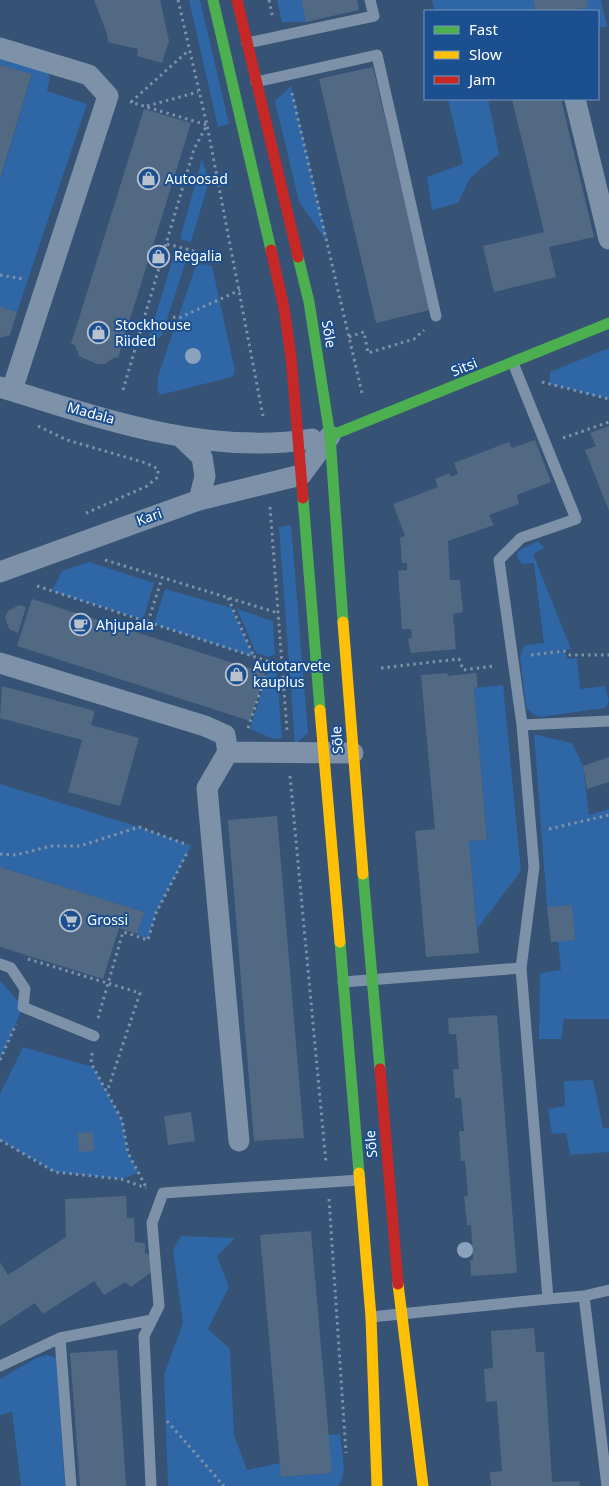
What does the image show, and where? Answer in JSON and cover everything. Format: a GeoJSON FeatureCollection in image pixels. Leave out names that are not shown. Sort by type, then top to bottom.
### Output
{"type":"FeatureCollection","features":[{"type":"Feature","properties":{"kind":"main road","name":"Sõle"},"geometry":{"type":"LineString","coordinates":[[213,0],[284,308],[291,357],[371,1317],[377,1486]]}},
{"type":"Feature","properties":{"kind":"main road","name":"Sõle"},"geometry":{"type":"LineString","coordinates":[[237,0],[308,302],[330,436],[353,753],[401,1312],[424,1486]]}},
{"type":"Feature","properties":{"kind":"main road","name":"Sitsi"},"geometry":{"type":"LineString","coordinates":[[330,436],[609,324]]}},
{"type":"Feature","properties":{"kind":"street"},"geometry":{"type":"LineString","coordinates":[[0,48],[89,75],[108,96],[6,389]]}},
{"type":"Feature","properties":{"kind":"street"},"geometry":{"type":"LineString","coordinates":[[575,100],[609,239]]}},
{"type":"Feature","properties":{"kind":"street","name":"Madala"},"geometry":{"type":"LineString","coordinates":[[6,389],[182,438],[217,443],[298,441],[330,436]]}},
{"type":"Feature","properties":{"kind":"street"},"geometry":{"type":"LineString","coordinates":[[301,475],[330,436]]}},
{"type":"Feature","properties":{"kind":"street","name":"Madala"},"geometry":{"type":"LineString","coordinates":[[182,438],[202,457],[204,476],[199,500]]}},
{"type":"Feature","properties":{"kind":"street","name":"Kari"},"geometry":{"type":"LineString","coordinates":[[0,573],[199,500],[301,475]]}},
{"type":"Feature","properties":{"kind":"street"},"geometry":{"type":"LineString","coordinates":[[0,663],[205,726],[225,735],[234,752]]}},
{"type":"Feature","properties":{"kind":"street"},"geometry":{"type":"LineString","coordinates":[[234,752],[353,753]]}},
{"type":"Feature","properties":{"kind":"street"},"geometry":{"type":"LineString","coordinates":[[234,752],[206,788],[240,1141]]}},
{"type":"Feature","properties":{"kind":"lane"},"geometry":{"type":"LineString","coordinates":[[224,48],[374,16],[370,0]]}},
{"type":"Feature","properties":{"kind":"lane"},"geometry":{"type":"LineString","coordinates":[[233,87],[376,55],[436,316]]}},
{"type":"Feature","properties":{"kind":"lane"},"geometry":{"type":"LineString","coordinates":[[513,363],[576,519],[522,538],[499,560],[522,725],[534,867],[520,968],[548,1299]]}},
{"type":"Feature","properties":{"kind":"lane"},"geometry":{"type":"LineString","coordinates":[[522,725],[609,720]]}},
{"type":"Feature","properties":{"kind":"lane"},"geometry":{"type":"LineString","coordinates":[[0,964],[11,968],[25,989],[23,1007],[94,1036]]}},
{"type":"Feature","properties":{"kind":"lane"},"geometry":{"type":"LineString","coordinates":[[343,982],[520,968]]}},
{"type":"Feature","properties":{"kind":"lane"},"geometry":{"type":"LineString","coordinates":[[151,1486],[144,1336],[159,1306],[152,1223],[163,1193],[360,1180]]}},
{"type":"Feature","properties":{"kind":"lane"},"geometry":{"type":"LineString","coordinates":[[371,1317],[401,1312],[584,1296],[609,1290]]}},
{"type":"Feature","properties":{"kind":"lane"},"geometry":{"type":"LineString","coordinates":[[584,1296],[607,1486]]}},
{"type":"Feature","properties":{"kind":"lane"},"geometry":{"type":"LineString","coordinates":[[0,1366],[60,1338],[152,1320]]}},
{"type":"Feature","properties":{"kind":"lane"},"geometry":{"type":"LineString","coordinates":[[60,1338],[71,1486]]}},
{"type":"Feature","properties":{"kind":"path"},"geometry":{"type":"LineString","coordinates":[[178,0],[207,125],[263,416]]}},
{"type":"Feature","properties":{"kind":"path"},"geometry":{"type":"LineString","coordinates":[[268,0],[277,37]]}},
{"type":"Feature","properties":{"kind":"path"},"geometry":{"type":"LineString","coordinates":[[131,102],[189,50]]}},
{"type":"Feature","properties":{"kind":"path"},"geometry":{"type":"LineString","coordinates":[[288,75],[363,398]]}},
{"type":"Feature","properties":{"kind":"path"},"geometry":{"type":"LineString","coordinates":[[146,106],[198,92]]}},
{"type":"Feature","properties":{"kind":"path"},"geometry":{"type":"LineString","coordinates":[[108,96],[207,125]]}},
{"type":"Feature","properties":{"kind":"path"},"geometry":{"type":"LineString","coordinates":[[123,390],[194,149],[207,125]]}},
{"type":"Feature","properties":{"kind":"path"},"geometry":{"type":"LineString","coordinates":[[167,244],[194,252]]}},
{"type":"Feature","properties":{"kind":"path"},"geometry":{"type":"LineString","coordinates":[[173,317],[178,318],[220,301],[240,290]]}},
{"type":"Feature","properties":{"kind":"path"},"geometry":{"type":"LineString","coordinates":[[350,337],[364,332],[368,353],[414,339],[432,324],[436,316]]}},
{"type":"Feature","properties":{"kind":"path"},"geometry":{"type":"LineString","coordinates":[[541,382],[609,399]]}},
{"type":"Feature","properties":{"kind":"path"},"geometry":{"type":"LineString","coordinates":[[31,422],[67,440],[146,463],[158,469],[158,477]]}},
{"type":"Feature","properties":{"kind":"path"},"geometry":{"type":"LineString","coordinates":[[546,444],[609,422]]}},
{"type":"Feature","properties":{"kind":"path"},"geometry":{"type":"LineString","coordinates":[[269,499],[283,666],[288,753],[328,1183],[346,1454]]}},
{"type":"Feature","properties":{"kind":"path"},"geometry":{"type":"LineString","coordinates":[[97,558],[278,613]]}},
{"type":"Feature","properties":{"kind":"path"},"geometry":{"type":"LineString","coordinates":[[148,622],[162,578]]}},
{"type":"Feature","properties":{"kind":"path"},"geometry":{"type":"LineString","coordinates":[[34,584],[283,666]]}},
{"type":"Feature","properties":{"kind":"path"},"geometry":{"type":"LineString","coordinates":[[227,598],[254,657]]}},
{"type":"Feature","properties":{"kind":"path"},"geometry":{"type":"LineString","coordinates":[[381,668],[459,659],[463,670],[491,667],[512,661],[520,656],[564,651],[570,655],[609,655]]}},
{"type":"Feature","properties":{"kind":"path"},"geometry":{"type":"LineString","coordinates":[[234,752],[270,662]]}},
{"type":"Feature","properties":{"kind":"path"},"geometry":{"type":"LineString","coordinates":[[531,834],[609,815]]}},
{"type":"Feature","properties":{"kind":"path"},"geometry":{"type":"LineString","coordinates":[[0,854],[16,855],[51,846],[80,846],[139,828],[191,846]]}},
{"type":"Feature","properties":{"kind":"path"},"geometry":{"type":"LineString","coordinates":[[146,1188],[128,1153],[122,1120],[91,1063],[94,1036],[107,983],[123,932],[148,940],[156,913],[191,846],[193,838]]}},
{"type":"Feature","properties":{"kind":"path"},"geometry":{"type":"LineString","coordinates":[[27,958],[140,993],[107,1092]]}},
{"type":"Feature","properties":{"kind":"path"},"geometry":{"type":"LineString","coordinates":[[0,1060],[23,1007]]}},
{"type":"Feature","properties":{"kind":"path"},"geometry":{"type":"LineString","coordinates":[[0,1140],[56,1172],[121,1179],[163,1193]]}},
{"type":"Feature","properties":{"kind":"path"},"geometry":{"type":"LineString","coordinates":[[147,1401],[170,1423],[224,1486]]}},
{"type":"Feature","properties":{"kind":"shaded area"},"geometry":{"type":"Polygon","coordinates":[[[189,0],[200,0],[229,124],[218,127],[189,0]]]}},
{"type":"Feature","properties":{"kind":"shaded area"},"geometry":{"type":"Polygon","coordinates":[[[277,0],[301,0],[306,22],[282,22],[277,0]]]}},
{"type":"Feature","properties":{"kind":"shaded area"},"geometry":{"type":"Polygon","coordinates":[[[432,0],[533,0],[536,10],[435,10],[432,0]]]}},
{"type":"Feature","properties":{"kind":"shaded area"},"geometry":{"type":"Polygon","coordinates":[[[587,0],[601,0],[607,26],[599,28],[599,10],[575,10],[588,7],[587,0]]]}},
{"type":"Feature","properties":{"kind":"shaded area"},"geometry":{"type":"Polygon","coordinates":[[[0,56],[44,68],[50,77],[47,91],[87,104],[17,312],[0,307],[0,180],[32,75],[0,65],[0,56]]]}},
{"type":"Feature","properties":{"kind":"shaded area"},"geometry":{"type":"Polygon","coordinates":[[[291,86],[328,243],[299,202],[275,101],[291,86]]]}},
{"type":"Feature","properties":{"kind":"shaded area"},"geometry":{"type":"Polygon","coordinates":[[[448,100],[488,100],[499,154],[470,178],[458,203],[432,210],[427,177],[463,164],[448,100]]]}},
{"type":"Feature","properties":{"kind":"shaded area"},"geometry":{"type":"Polygon","coordinates":[[[202,159],[209,181],[191,242],[180,239],[202,159]]]}},
{"type":"Feature","properties":{"kind":"shaded area"},"geometry":{"type":"Polygon","coordinates":[[[174,255],[187,258],[162,335],[154,342],[148,340],[174,255]]]}},
{"type":"Feature","properties":{"kind":"shaded area"},"geometry":{"type":"Polygon","coordinates":[[[196,265],[212,266],[235,371],[232,377],[160,395],[157,389],[158,376],[196,265]]]}},
{"type":"Feature","properties":{"kind":"shaded area"},"geometry":{"type":"Polygon","coordinates":[[[609,348],[609,399],[550,384],[550,372],[609,348]]]}},
{"type":"Feature","properties":{"kind":"shaded area"},"geometry":{"type":"Polygon","coordinates":[[[291,525],[308,733],[295,745],[279,527],[291,525]]]}},
{"type":"Feature","properties":{"kind":"shaded area"},"geometry":{"type":"Polygon","coordinates":[[[538,541],[544,548],[533,554],[571,649],[545,653],[564,651],[568,659],[577,658],[580,689],[605,686],[609,701],[605,708],[540,717],[534,715],[526,707],[520,656],[525,645],[544,643],[534,563],[522,564],[517,556],[518,551],[538,541]]]}},
{"type":"Feature","properties":{"kind":"shaded area"},"geometry":{"type":"Polygon","coordinates":[[[89,562],[154,583],[143,620],[52,591],[62,571],[89,562]]]}},
{"type":"Feature","properties":{"kind":"shaded area"},"geometry":{"type":"Polygon","coordinates":[[[165,589],[232,608],[254,657],[154,624],[165,589]]]}},
{"type":"Feature","properties":{"kind":"shaded area"},"geometry":{"type":"Polygon","coordinates":[[[237,609],[273,621],[275,654],[268,657],[256,653],[237,609]]]}},
{"type":"Feature","properties":{"kind":"shaded area"},"geometry":{"type":"Polygon","coordinates":[[[268,672],[277,674],[282,738],[274,739],[250,729],[268,672]]]}},
{"type":"Feature","properties":{"kind":"shaded area"},"geometry":{"type":"Polygon","coordinates":[[[503,685],[521,871],[477,929],[469,841],[487,839],[474,688],[503,685]]]}},
{"type":"Feature","properties":{"kind":"shaded area"},"geometry":{"type":"Polygon","coordinates":[[[534,734],[572,743],[583,766],[589,815],[609,809],[609,1019],[564,1019],[561,1039],[539,1039],[540,973],[561,970],[558,941],[572,905],[547,907],[534,734]]]}},
{"type":"Feature","properties":{"kind":"shaded area"},"geometry":{"type":"Polygon","coordinates":[[[0,784],[139,827],[191,846],[156,913],[148,940],[137,934],[144,912],[0,867],[0,784]]]}},
{"type":"Feature","properties":{"kind":"shaded area"},"geometry":{"type":"Polygon","coordinates":[[[0,980],[23,1007],[0,1060],[0,980]]]}},
{"type":"Feature","properties":{"kind":"shaded area"},"geometry":{"type":"Polygon","coordinates":[[[23,1047],[93,1067],[122,1120],[128,1153],[139,1173],[121,1179],[55,1172],[0,1140],[0,1094],[23,1047]]]}},
{"type":"Feature","properties":{"kind":"shaded area"},"geometry":{"type":"Polygon","coordinates":[[[593,1080],[603,1128],[609,1128],[609,1152],[570,1155],[566,1133],[552,1134],[548,1109],[565,1106],[564,1081],[593,1080]]]}},
{"type":"Feature","properties":{"kind":"shaded area"},"geometry":{"type":"Polygon","coordinates":[[[181,1236],[235,1238],[217,1256],[229,1287],[208,1329],[230,1349],[234,1435],[247,1470],[280,1463],[282,1477],[331,1473],[328,1435],[340,1434],[344,1468],[338,1486],[168,1486],[164,1375],[183,1323],[173,1250],[181,1236]]]}},
{"type":"Feature","properties":{"kind":"shaded area"},"geometry":{"type":"Polygon","coordinates":[[[47,1355],[56,1358],[65,1486],[21,1486],[12,1412],[0,1415],[0,1379],[36,1358],[47,1355]]]}},
{"type":"Feature","properties":{"kind":"building"},"geometry":{"type":"Polygon","coordinates":[[[94,0],[160,0],[169,41],[162,63],[137,56],[138,49],[108,42],[107,34],[94,0]]]}},
{"type":"Feature","properties":{"kind":"building"},"geometry":{"type":"Polygon","coordinates":[[[301,0],[357,0],[359,10],[306,22],[301,0]]]}},
{"type":"Feature","properties":{"kind":"building"},"geometry":{"type":"Polygon","coordinates":[[[533,0],[587,0],[588,7],[575,10],[536,10],[533,0]]]}},
{"type":"Feature","properties":{"kind":"building"},"geometry":{"type":"Polygon","coordinates":[[[0,65],[32,74],[0,179],[0,65]]]}},
{"type":"Feature","properties":{"kind":"building"},"geometry":{"type":"Polygon","coordinates":[[[373,67],[430,310],[376,323],[319,79],[373,67]]]}},
{"type":"Feature","properties":{"kind":"building"},"geometry":{"type":"Polygon","coordinates":[[[512,100],[561,100],[594,237],[549,247],[556,277],[494,292],[483,246],[544,232],[512,100]]]}},
{"type":"Feature","properties":{"kind":"building"},"geometry":{"type":"Polygon","coordinates":[[[144,109],[191,123],[118,358],[115,357],[105,364],[97,364],[79,356],[75,345],[71,344],[144,109]]]}},
{"type":"Feature","properties":{"kind":"building"},"geometry":{"type":"Polygon","coordinates":[[[0,307],[17,312],[10,335],[0,338],[0,307]]]}},
{"type":"Feature","properties":{"kind":"building"},"geometry":{"type":"Polygon","coordinates":[[[609,426],[609,511],[585,450],[596,446],[590,433],[609,426]]]}},
{"type":"Feature","properties":{"kind":"building"},"geometry":{"type":"Polygon","coordinates":[[[535,440],[551,482],[517,495],[519,504],[489,515],[494,525],[448,541],[450,580],[460,580],[463,612],[453,614],[456,649],[411,653],[408,639],[412,637],[411,629],[402,629],[398,571],[407,570],[407,563],[402,563],[400,538],[405,536],[393,504],[438,487],[435,479],[449,473],[451,477],[458,474],[454,463],[509,442],[512,448],[535,440]]]}},
{"type":"Feature","properties":{"kind":"building"},"geometry":{"type":"Polygon","coordinates":[[[32,599],[265,673],[250,721],[17,646],[32,599]]]}},
{"type":"Feature","properties":{"kind":"building"},"geometry":{"type":"Polygon","coordinates":[[[19,605],[26,607],[18,633],[9,629],[5,617],[8,611],[19,605]]]}},
{"type":"Feature","properties":{"kind":"building"},"geometry":{"type":"Polygon","coordinates":[[[447,673],[448,676],[476,673],[478,687],[474,688],[487,840],[469,841],[479,953],[426,957],[415,831],[435,829],[421,675],[447,673]]]}},
{"type":"Feature","properties":{"kind":"building"},"geometry":{"type":"Polygon","coordinates":[[[2,686],[95,711],[91,725],[139,738],[120,806],[68,792],[82,740],[0,718],[2,686]]]}},
{"type":"Feature","properties":{"kind":"building"},"geometry":{"type":"Polygon","coordinates":[[[609,757],[609,782],[587,789],[583,766],[609,757]]]}},
{"type":"Feature","properties":{"kind":"building"},"geometry":{"type":"Polygon","coordinates":[[[277,816],[304,1138],[254,1141],[228,820],[277,816]]]}},
{"type":"Feature","properties":{"kind":"building","name":"Grossi"},"geometry":{"type":"Polygon","coordinates":[[[0,867],[144,912],[137,934],[119,928],[103,979],[0,947],[0,867]]]}},
{"type":"Feature","properties":{"kind":"building"},"geometry":{"type":"Polygon","coordinates":[[[572,905],[575,940],[551,942],[547,907],[572,905]]]}},
{"type":"Feature","properties":{"kind":"building"},"geometry":{"type":"Polygon","coordinates":[[[497,1015],[517,1273],[471,1276],[470,1260],[473,1260],[471,1225],[467,1225],[464,1196],[468,1196],[465,1161],[461,1161],[459,1131],[464,1131],[461,1098],[455,1098],[453,1069],[459,1069],[456,1034],[449,1034],[448,1018],[497,1015]]]}},
{"type":"Feature","properties":{"kind":"building"},"geometry":{"type":"Polygon","coordinates":[[[191,1112],[195,1141],[168,1145],[164,1116],[191,1112]]]}},
{"type":"Feature","properties":{"kind":"building"},"geometry":{"type":"Polygon","coordinates":[[[93,1132],[94,1151],[79,1152],[78,1133],[93,1132]]]}},
{"type":"Feature","properties":{"kind":"building"},"geometry":{"type":"Polygon","coordinates":[[[126,1196],[127,1218],[134,1218],[135,1242],[145,1243],[145,1253],[152,1256],[153,1271],[131,1287],[125,1282],[104,1295],[94,1281],[43,1314],[35,1303],[0,1326],[0,1262],[8,1275],[66,1237],[65,1199],[126,1196]]]}},
{"type":"Feature","properties":{"kind":"building"},"geometry":{"type":"Polygon","coordinates":[[[311,1231],[332,1473],[281,1477],[260,1235],[311,1231]]]}},
{"type":"Feature","properties":{"kind":"building"},"geometry":{"type":"Polygon","coordinates":[[[534,1328],[536,1352],[544,1352],[552,1482],[579,1481],[580,1486],[491,1486],[490,1472],[502,1471],[497,1401],[486,1402],[484,1369],[493,1368],[491,1331],[534,1328]]]}},
{"type":"Feature","properties":{"kind":"building"},"geometry":{"type":"Polygon","coordinates":[[[117,1350],[126,1486],[80,1486],[70,1353],[117,1350]]]}},
{"type":"Feature","properties":{"kind":"traffic: fast"},"geometry":{"type":"LineString","coordinates":[[213,0],[271,250]]}},
{"type":"Feature","properties":{"kind":"traffic: fast"},"geometry":{"type":"LineString","coordinates":[[298,257],[309,302],[330,436],[343,622]]}},
{"type":"Feature","properties":{"kind":"traffic: fast"},"geometry":{"type":"LineString","coordinates":[[330,436],[609,323]]}},
{"type":"Feature","properties":{"kind":"traffic: fast"},"geometry":{"type":"LineString","coordinates":[[303,498],[320,710]]}},
{"type":"Feature","properties":{"kind":"traffic: fast"},"geometry":{"type":"LineString","coordinates":[[363,874],[380,1069]]}},
{"type":"Feature","properties":{"kind":"traffic: fast"},"geometry":{"type":"LineString","coordinates":[[340,942],[359,1173]]}},
{"type":"Feature","properties":{"kind":"traffic: slow"},"geometry":{"type":"LineString","coordinates":[[343,622],[363,874]]}},
{"type":"Feature","properties":{"kind":"traffic: slow"},"geometry":{"type":"LineString","coordinates":[[320,710],[340,942]]}},
{"type":"Feature","properties":{"kind":"traffic: slow"},"geometry":{"type":"LineString","coordinates":[[359,1173],[371,1317],[377,1486]]}},
{"type":"Feature","properties":{"kind":"traffic: slow"},"geometry":{"type":"LineString","coordinates":[[398,1284],[423,1486]]}},
{"type":"Feature","properties":{"kind":"traffic: jam"},"geometry":{"type":"LineString","coordinates":[[237,0],[298,257]]}},
{"type":"Feature","properties":{"kind":"traffic: jam"},"geometry":{"type":"LineString","coordinates":[[271,250],[284,308],[291,357],[303,498]]}},
{"type":"Feature","properties":{"kind":"traffic: jam"},"geometry":{"type":"LineString","coordinates":[[380,1069],[398,1284]]}},
{"type":"Feature","properties":{"kind":"place","name":"Autoosad"},"geometry":{"type":"Point","coordinates":[149,179]}},
{"type":"Feature","properties":{"kind":"place","name":"Regalia"},"geometry":{"type":"Point","coordinates":[158,256]}},
{"type":"Feature","properties":{"kind":"place","name":"Stockhouse Riided"},"geometry":{"type":"Point","coordinates":[99,333]}},
{"type":"Feature","properties":{"kind":"place","name":"Ahjupala"},"geometry":{"type":"Point","coordinates":[80,625]}},
{"type":"Feature","properties":{"kind":"place","name":"Autotarvete kauplus"},"geometry":{"type":"Point","coordinates":[237,674]}},
{"type":"Feature","properties":{"kind":"place","name":"Grossi"},"geometry":{"type":"Point","coordinates":[71,920]}}]}
